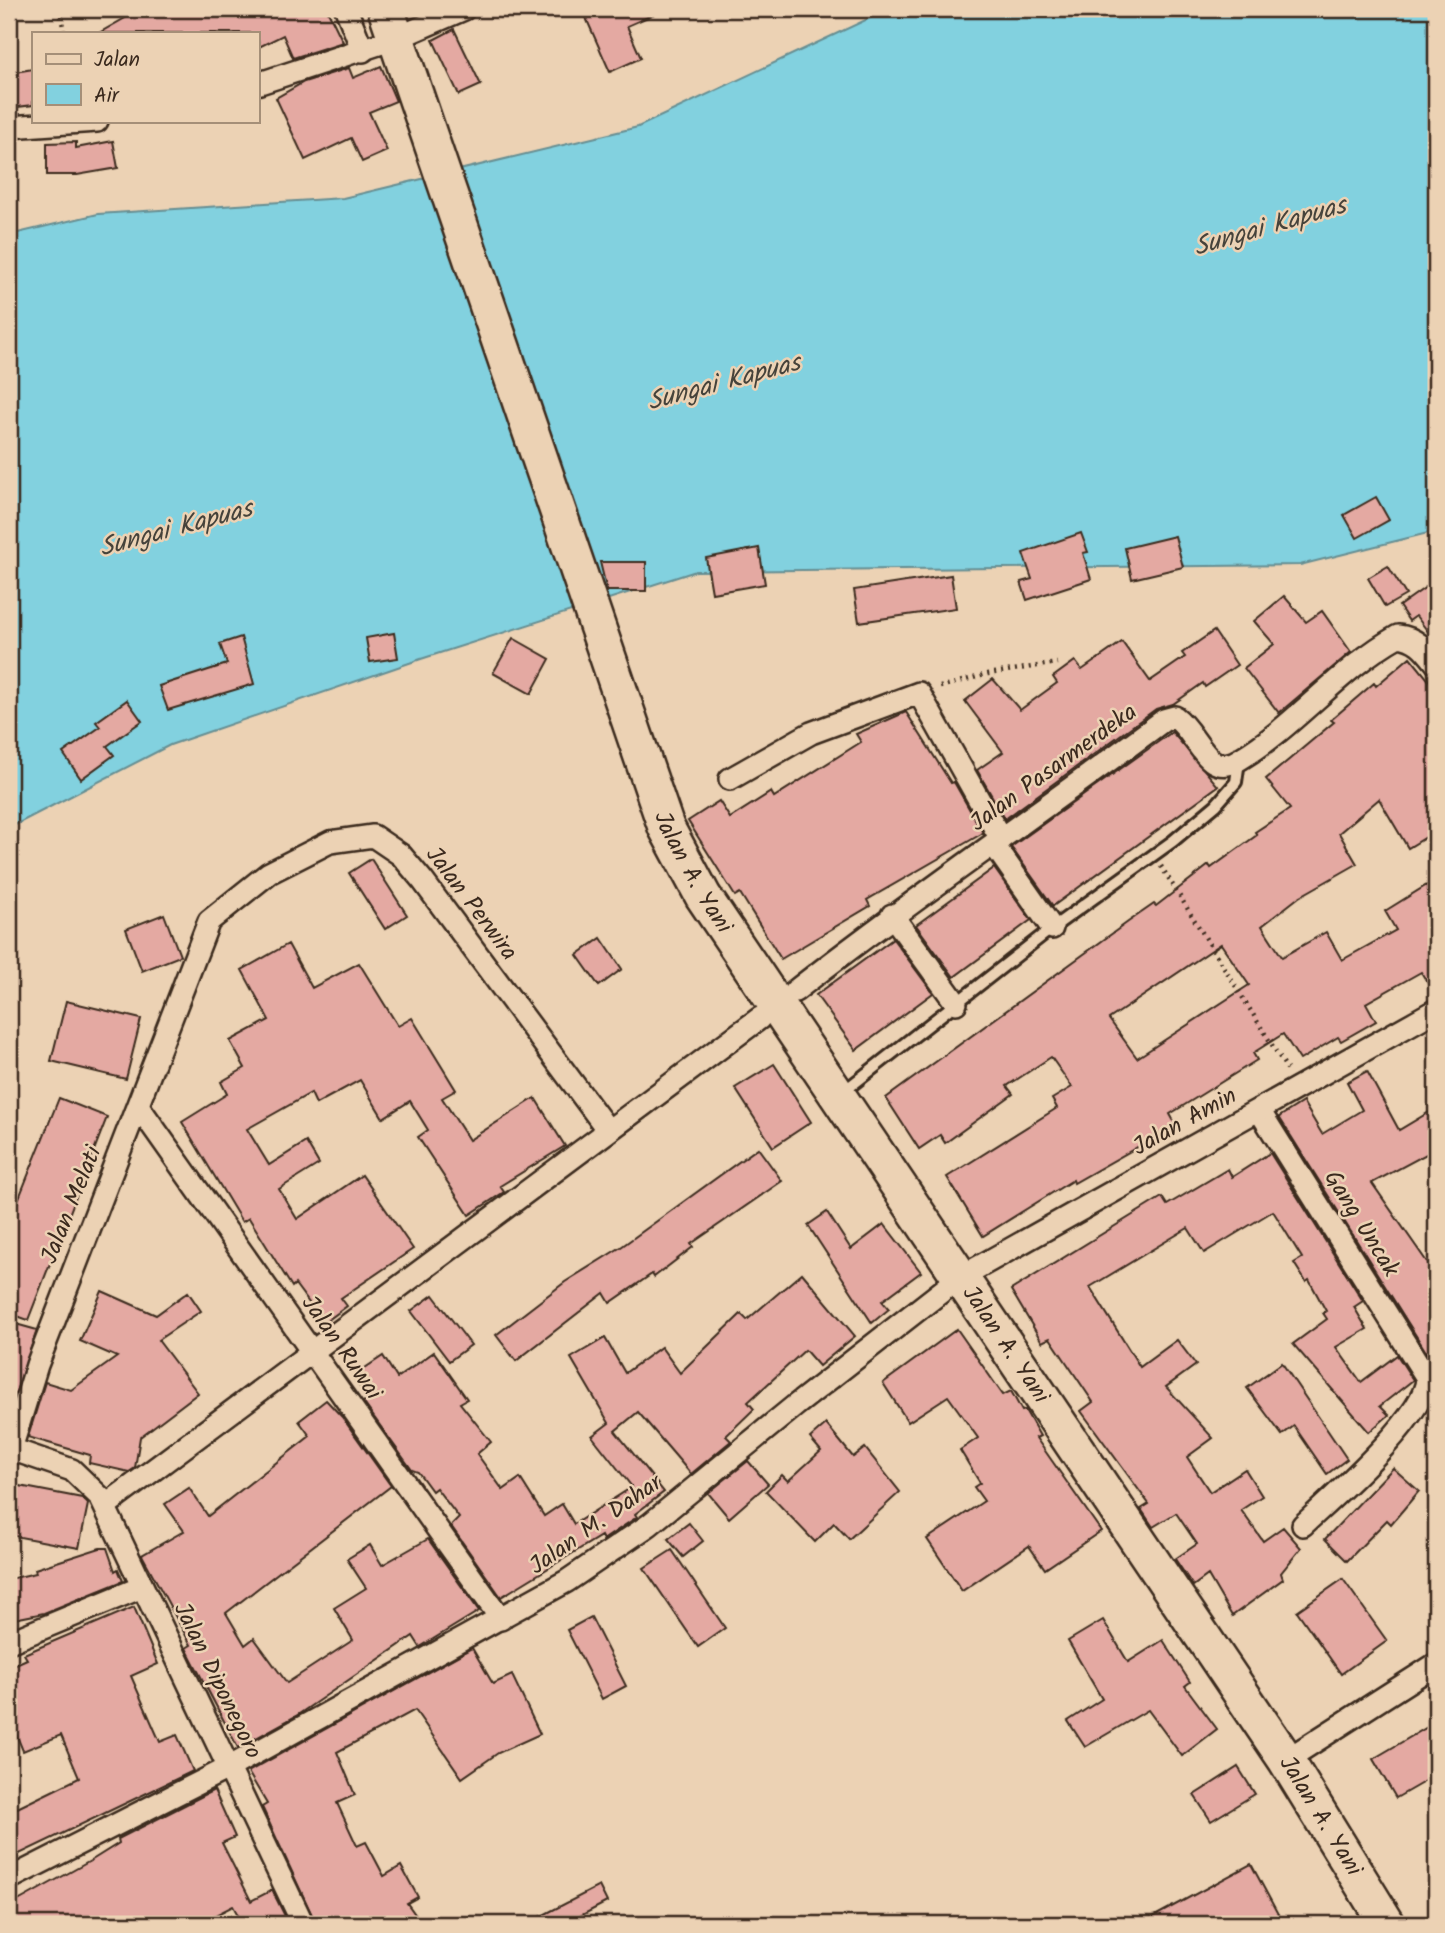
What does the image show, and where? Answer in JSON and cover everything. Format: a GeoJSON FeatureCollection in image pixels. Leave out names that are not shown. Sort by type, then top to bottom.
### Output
{"type":"FeatureCollection","features":[{"type":"Feature","properties":{"kind":"highway","name":"Jalan A. Yani"},"geometry":{"type":"LineString","coordinates":[[391,24],[666,827],[703,896],[1286,1760],[1387,1924]]}},
{"type":"Feature","properties":{"kind":"street"},"geometry":{"type":"LineString","coordinates":[[346,9],[363,51]]}},
{"type":"Feature","properties":{"kind":"street"},"geometry":{"type":"LineString","coordinates":[[259,83],[363,51],[391,24],[464,9]]}},
{"type":"Feature","properties":{"kind":"street"},"geometry":{"type":"LineString","coordinates":[[9,127],[82,122]]}},
{"type":"Feature","properties":{"kind":"street"},"geometry":{"type":"LineString","coordinates":[[1240,760],[1354,664],[1398,636],[1410,638],[1425,649],[1436,663]]}},
{"type":"Feature","properties":{"kind":"street"},"geometry":{"type":"LineString","coordinates":[[730,779],[811,733],[919,693],[998,842],[1052,928]]}},
{"type":"Feature","properties":{"kind":"street","name":"Jalan Pasarmerdeka"},"geometry":{"type":"LineString","coordinates":[[795,991],[892,915],[998,842],[1164,720],[1175,717],[1183,722],[1214,762],[1227,765],[1240,760]]}},
{"type":"Feature","properties":{"kind":"street","name":"Jalan Perwira"},"geometry":{"type":"LineString","coordinates":[[209,921],[269,873],[330,842],[373,836],[401,855],[423,881],[607,1129]]}},
{"type":"Feature","properties":{"kind":"street"},"geometry":{"type":"LineString","coordinates":[[892,915],[956,1003]]}},
{"type":"Feature","properties":{"kind":"street","name":"Jalan Melati"},"geometry":{"type":"LineString","coordinates":[[72,1470],[10,1449],[37,1366],[209,921]]}},
{"type":"Feature","properties":{"kind":"street","name":"Jalan Amin"},"geometry":{"type":"LineString","coordinates":[[960,1278],[1436,1010]]}},
{"type":"Feature","properties":{"kind":"street"},"geometry":{"type":"LineString","coordinates":[[105,1506],[607,1129],[760,1018]]}},
{"type":"Feature","properties":{"kind":"street","name":"Jalan Ruwai"},"geometry":{"type":"LineString","coordinates":[[139,1107],[501,1619]]}},
{"type":"Feature","properties":{"kind":"street","name":"Gang Uncak"},"geometry":{"type":"LineString","coordinates":[[1259,1110],[1427,1378],[1426,1391],[1411,1416],[1303,1525]]}},
{"type":"Feature","properties":{"kind":"street","name":"Jalan M. Dahar"},"geometry":{"type":"LineString","coordinates":[[9,1879],[230,1768],[567,1581],[649,1525],[796,1405],[960,1278]]}},
{"type":"Feature","properties":{"kind":"street","name":"Jalan Diponegoro"},"geometry":{"type":"LineString","coordinates":[[72,1470],[105,1506],[303,1924]]}},
{"type":"Feature","properties":{"kind":"street"},"geometry":{"type":"LineString","coordinates":[[9,1642],[142,1587]]}},
{"type":"Feature","properties":{"kind":"street"},"geometry":{"type":"LineString","coordinates":[[1286,1760],[1436,1664]]}},
{"type":"Feature","properties":{"kind":"lane"},"geometry":{"type":"LineString","coordinates":[[838,1096],[1052,928],[1154,856],[1216,805],[1236,782],[1240,760]]}},
{"type":"Feature","properties":{"kind":"path"},"geometry":{"type":"LineString","coordinates":[[60,9],[64,32]]}},
{"type":"Feature","properties":{"kind":"path"},"geometry":{"type":"LineString","coordinates":[[919,693],[988,674],[1057,663]]}},
{"type":"Feature","properties":{"kind":"path"},"geometry":{"type":"LineString","coordinates":[[1154,856],[1299,1088]]}},
{"type":"Feature","properties":{"kind":"water","name":"Sungai Kapuas"},"geometry":{"type":"Polygon","coordinates":[[[889,9],[1436,9],[1436,531],[1300,565],[696,571],[421,659],[170,745],[9,828],[9,235],[98,214],[343,198],[638,127],[889,9]]]}},
{"type":"Feature","properties":{"kind":"building"},"geometry":{"type":"Polygon","coordinates":[[[141,9],[327,9],[343,42],[293,58],[283,35],[259,47],[259,32],[101,32],[141,9]]]}},
{"type":"Feature","properties":{"kind":"building"},"geometry":{"type":"Polygon","coordinates":[[[582,9],[666,9],[627,26],[641,58],[610,72],[582,9]]]}},
{"type":"Feature","properties":{"kind":"building"},"geometry":{"type":"Polygon","coordinates":[[[454,29],[481,85],[459,95],[433,40],[454,29]]]}},
{"type":"Feature","properties":{"kind":"building"},"geometry":{"type":"Polygon","coordinates":[[[381,66],[396,101],[369,112],[387,151],[362,162],[351,138],[305,160],[276,98],[304,82],[349,68],[353,78],[381,66]]]}},
{"type":"Feature","properties":{"kind":"building"},"geometry":{"type":"Polygon","coordinates":[[[32,69],[32,105],[9,108],[9,73],[32,69]]]}},
{"type":"Feature","properties":{"kind":"building"},"geometry":{"type":"Polygon","coordinates":[[[113,141],[118,168],[77,175],[47,175],[47,143],[76,142],[76,148],[113,141]]]}},
{"type":"Feature","properties":{"kind":"building"},"geometry":{"type":"Polygon","coordinates":[[[1376,497],[1389,520],[1357,538],[1344,515],[1376,497]]]}},
{"type":"Feature","properties":{"kind":"building"},"geometry":{"type":"Polygon","coordinates":[[[1081,533],[1088,552],[1083,553],[1091,579],[1027,600],[1021,582],[1032,579],[1023,553],[1081,533]]]}},
{"type":"Feature","properties":{"kind":"building"},"geometry":{"type":"Polygon","coordinates":[[[1175,536],[1183,567],[1132,579],[1125,548],[1175,536]]]}},
{"type":"Feature","properties":{"kind":"building"},"geometry":{"type":"Polygon","coordinates":[[[759,548],[765,584],[712,593],[706,558],[759,548]]]}},
{"type":"Feature","properties":{"kind":"building"},"geometry":{"type":"Polygon","coordinates":[[[600,562],[646,562],[646,591],[607,591],[600,562]]]}},
{"type":"Feature","properties":{"kind":"building"},"geometry":{"type":"Polygon","coordinates":[[[1388,566],[1406,595],[1385,607],[1368,578],[1388,566]]]}},
{"type":"Feature","properties":{"kind":"building"},"geometry":{"type":"Polygon","coordinates":[[[951,575],[956,608],[859,622],[854,590],[951,575]]]}},
{"type":"Feature","properties":{"kind":"building"},"geometry":{"type":"Polygon","coordinates":[[[1436,580],[1436,642],[1416,616],[1409,621],[1399,606],[1436,580]]]}},
{"type":"Feature","properties":{"kind":"building"},"geometry":{"type":"Polygon","coordinates":[[[1284,596],[1306,622],[1322,611],[1351,652],[1279,713],[1244,668],[1274,644],[1254,621],[1284,596]]]}},
{"type":"Feature","properties":{"kind":"building"},"geometry":{"type":"Polygon","coordinates":[[[1214,631],[1237,665],[1205,687],[1203,683],[1173,704],[1156,709],[1005,819],[977,770],[1003,752],[965,701],[993,679],[1020,710],[1057,683],[1053,677],[1075,661],[1082,670],[1122,642],[1150,681],[1185,657],[1182,653],[1214,631]]]}},
{"type":"Feature","properties":{"kind":"building"},"geometry":{"type":"Polygon","coordinates":[[[394,633],[398,658],[370,662],[366,638],[394,633]]]}},
{"type":"Feature","properties":{"kind":"building"},"geometry":{"type":"Polygon","coordinates":[[[241,637],[254,684],[168,710],[159,686],[227,664],[220,644],[241,637]]]}},
{"type":"Feature","properties":{"kind":"building"},"geometry":{"type":"Polygon","coordinates":[[[513,638],[550,659],[531,694],[493,673],[513,638]]]}},
{"type":"Feature","properties":{"kind":"building"},"geometry":{"type":"Polygon","coordinates":[[[1410,657],[1436,689],[1436,831],[1408,848],[1379,799],[1339,833],[1357,864],[1299,897],[1262,926],[1282,957],[1326,932],[1342,960],[1396,930],[1385,911],[1427,885],[1436,901],[1436,997],[1421,972],[1366,1003],[1376,1021],[1341,1041],[1338,1037],[1300,1060],[1283,1034],[1253,1053],[1257,1060],[1170,1114],[1176,1125],[1074,1183],[1073,1180],[983,1236],[947,1177],[1057,1108],[1052,1099],[1072,1087],[1051,1057],[1007,1086],[1013,1094],[945,1143],[940,1135],[919,1149],[886,1098],[1128,922],[1154,904],[1156,906],[1209,865],[1211,868],[1257,835],[1255,832],[1290,809],[1266,779],[1334,722],[1331,720],[1374,683],[1376,686],[1410,657]],[[1221,944],[1109,1019],[1137,1058],[1249,985],[1221,944]]]}},
{"type":"Feature","properties":{"kind":"building"},"geometry":{"type":"Polygon","coordinates":[[[127,700],[142,721],[107,746],[114,755],[81,779],[63,753],[100,727],[96,722],[127,700]]]}},
{"type":"Feature","properties":{"kind":"building"},"geometry":{"type":"Polygon","coordinates":[[[906,712],[951,783],[954,782],[983,833],[867,900],[870,906],[781,959],[740,893],[735,896],[688,821],[719,801],[730,818],[771,792],[774,797],[861,742],[856,734],[906,712]]]}},
{"type":"Feature","properties":{"kind":"building"},"geometry":{"type":"Polygon","coordinates":[[[1172,732],[1218,786],[1053,906],[1011,847],[1172,732]]]}},
{"type":"Feature","properties":{"kind":"building"},"geometry":{"type":"Polygon","coordinates":[[[371,859],[407,915],[385,929],[349,873],[371,859]]]}},
{"type":"Feature","properties":{"kind":"building"},"geometry":{"type":"Polygon","coordinates":[[[994,868],[1031,920],[954,977],[916,925],[994,868]]]}},
{"type":"Feature","properties":{"kind":"building"},"geometry":{"type":"Polygon","coordinates":[[[164,914],[180,956],[142,971],[126,929],[164,914]]]}},
{"type":"Feature","properties":{"kind":"building"},"geometry":{"type":"Polygon","coordinates":[[[601,938],[622,969],[599,986],[577,955],[601,938]]]}},
{"type":"Feature","properties":{"kind":"building"},"geometry":{"type":"Polygon","coordinates":[[[893,939],[933,993],[856,1050],[816,995],[893,939]]]}},
{"type":"Feature","properties":{"kind":"building"},"geometry":{"type":"Polygon","coordinates":[[[288,944],[312,988],[359,963],[398,1026],[412,1018],[456,1090],[442,1098],[469,1140],[535,1098],[565,1146],[500,1186],[504,1192],[469,1215],[418,1137],[428,1130],[410,1101],[383,1118],[360,1080],[316,1104],[311,1093],[247,1129],[269,1165],[306,1142],[319,1164],[279,1189],[297,1219],[362,1175],[413,1249],[341,1298],[347,1306],[324,1323],[295,1284],[292,1287],[249,1218],[242,1222],[182,1122],[227,1094],[221,1082],[245,1068],[230,1041],[269,1020],[242,970],[288,944]]]}},
{"type":"Feature","properties":{"kind":"building"},"geometry":{"type":"Polygon","coordinates":[[[66,1001],[141,1019],[126,1079],[51,1061],[66,1001]]]}},
{"type":"Feature","properties":{"kind":"building"},"geometry":{"type":"Polygon","coordinates":[[[774,1064],[811,1122],[773,1147],[735,1088],[774,1064]]]}},
{"type":"Feature","properties":{"kind":"building"},"geometry":{"type":"Polygon","coordinates":[[[1367,1071],[1399,1130],[1436,1108],[1436,1149],[1372,1183],[1436,1275],[1435,1366],[1279,1117],[1303,1102],[1322,1134],[1362,1110],[1347,1082],[1367,1071]]]}},
{"type":"Feature","properties":{"kind":"building"},"geometry":{"type":"Polygon","coordinates":[[[59,1098],[107,1117],[28,1320],[9,1313],[9,1223],[59,1098]]]}},
{"type":"Feature","properties":{"kind":"building"},"geometry":{"type":"Polygon","coordinates":[[[758,1148],[782,1181],[691,1244],[693,1247],[654,1277],[652,1274],[610,1303],[604,1293],[516,1361],[496,1335],[565,1282],[621,1247],[758,1148]]]}},
{"type":"Feature","properties":{"kind":"building"},"geometry":{"type":"Polygon","coordinates":[[[1270,1153],[1363,1301],[1354,1307],[1367,1329],[1336,1347],[1361,1382],[1397,1355],[1413,1380],[1380,1406],[1389,1415],[1369,1432],[1293,1344],[1327,1319],[1323,1313],[1326,1311],[1309,1280],[1306,1282],[1294,1263],[1302,1258],[1273,1211],[1204,1253],[1188,1228],[1090,1287],[1140,1367],[1177,1340],[1196,1365],[1166,1387],[1213,1438],[1187,1457],[1210,1492],[1245,1469],[1262,1496],[1241,1510],[1263,1541],[1283,1527],[1301,1548],[1281,1573],[1283,1579],[1232,1616],[1208,1575],[1193,1586],[1175,1559],[1197,1544],[1176,1513],[1153,1527],[1141,1509],[1149,1504],[1081,1411],[1093,1402],[1050,1338],[1042,1342],[1011,1290],[1162,1197],[1167,1205],[1228,1169],[1232,1177],[1270,1153]]]}},
{"type":"Feature","properties":{"kind":"building"},"geometry":{"type":"Polygon","coordinates":[[[827,1212],[851,1249],[884,1224],[921,1272],[882,1301],[889,1309],[872,1323],[808,1225],[827,1212]]]}},
{"type":"Feature","properties":{"kind":"building"},"geometry":{"type":"Polygon","coordinates":[[[802,1273],[855,1336],[819,1366],[805,1350],[748,1402],[754,1409],[726,1436],[731,1441],[691,1474],[638,1412],[615,1431],[664,1492],[635,1514],[637,1517],[603,1540],[601,1536],[501,1597],[451,1526],[459,1518],[436,1488],[432,1491],[418,1472],[412,1470],[363,1402],[368,1399],[353,1376],[383,1356],[397,1378],[434,1352],[467,1399],[460,1403],[491,1442],[477,1454],[503,1490],[520,1478],[544,1516],[562,1504],[574,1524],[632,1487],[592,1436],[609,1423],[571,1358],[605,1338],[625,1373],[661,1347],[680,1373],[741,1314],[747,1320],[802,1273]]]}},
{"type":"Feature","properties":{"kind":"building"},"geometry":{"type":"Polygon","coordinates":[[[102,1291],[156,1315],[188,1292],[201,1311],[158,1340],[198,1393],[140,1437],[135,1468],[129,1472],[89,1463],[90,1455],[28,1437],[45,1382],[71,1390],[117,1357],[80,1341],[102,1291]]]}},
{"type":"Feature","properties":{"kind":"building"},"geometry":{"type":"Polygon","coordinates":[[[433,1295],[471,1345],[449,1361],[411,1311],[433,1295]]]}},
{"type":"Feature","properties":{"kind":"building"},"geometry":{"type":"Polygon","coordinates":[[[12,1323],[37,1330],[9,1412],[9,1333],[12,1323]]]}},
{"type":"Feature","properties":{"kind":"building"},"geometry":{"type":"Polygon","coordinates":[[[957,1329],[1003,1395],[1011,1391],[1022,1411],[1025,1410],[1040,1436],[1036,1438],[1101,1531],[1045,1569],[1029,1546],[962,1591],[927,1539],[984,1501],[974,1487],[980,1483],[960,1450],[978,1438],[948,1396],[908,1422],[883,1383],[957,1329]]]}},
{"type":"Feature","properties":{"kind":"building"},"geometry":{"type":"Polygon","coordinates":[[[1282,1363],[1347,1459],[1327,1474],[1294,1426],[1282,1435],[1247,1388],[1282,1363]]]}},
{"type":"Feature","properties":{"kind":"building"},"geometry":{"type":"Polygon","coordinates":[[[326,1400],[342,1417],[391,1486],[226,1613],[245,1645],[254,1638],[287,1683],[353,1640],[334,1608],[366,1588],[347,1559],[370,1545],[382,1565],[428,1539],[479,1611],[420,1647],[413,1636],[296,1716],[238,1748],[186,1648],[191,1645],[142,1555],[184,1531],[165,1504],[189,1488],[208,1516],[310,1436],[299,1421],[326,1400]]]}},
{"type":"Feature","properties":{"kind":"building"},"geometry":{"type":"Polygon","coordinates":[[[826,1424],[853,1457],[865,1448],[900,1492],[849,1539],[834,1523],[815,1542],[766,1491],[782,1475],[788,1481],[821,1451],[810,1438],[826,1424]]]}},
{"type":"Feature","properties":{"kind":"building"},"geometry":{"type":"Polygon","coordinates":[[[748,1461],[768,1484],[729,1518],[708,1493],[748,1461]]]}},
{"type":"Feature","properties":{"kind":"building"},"geometry":{"type":"Polygon","coordinates":[[[1393,1468],[1419,1491],[1391,1524],[1387,1520],[1347,1561],[1325,1539],[1393,1468]]]}},
{"type":"Feature","properties":{"kind":"building"},"geometry":{"type":"Polygon","coordinates":[[[9,1484],[82,1498],[88,1504],[79,1548],[9,1535],[9,1484]]]}},
{"type":"Feature","properties":{"kind":"building"},"geometry":{"type":"Polygon","coordinates":[[[689,1523],[703,1541],[683,1557],[668,1539],[689,1523]]]}},
{"type":"Feature","properties":{"kind":"building"},"geometry":{"type":"Polygon","coordinates":[[[107,1548],[115,1571],[118,1569],[123,1581],[44,1613],[9,1620],[9,1579],[36,1573],[35,1569],[107,1548]]]}},
{"type":"Feature","properties":{"kind":"building"},"geometry":{"type":"Polygon","coordinates":[[[672,1550],[725,1628],[698,1647],[644,1568],[672,1550]]]}},
{"type":"Feature","properties":{"kind":"building"},"geometry":{"type":"Polygon","coordinates":[[[1343,1579],[1387,1641],[1341,1674],[1297,1611],[1343,1579]]]}},
{"type":"Feature","properties":{"kind":"building"},"geometry":{"type":"Polygon","coordinates":[[[134,1607],[158,1664],[131,1676],[160,1742],[177,1735],[193,1771],[9,1859],[9,1812],[79,1778],[61,1735],[23,1751],[9,1717],[9,1667],[27,1659],[24,1654],[134,1607]]]}},
{"type":"Feature","properties":{"kind":"building"},"geometry":{"type":"Polygon","coordinates":[[[591,1617],[626,1686],[602,1699],[567,1630],[591,1617]]]}},
{"type":"Feature","properties":{"kind":"building"},"geometry":{"type":"Polygon","coordinates":[[[1103,1620],[1128,1662],[1163,1640],[1190,1682],[1185,1686],[1217,1729],[1182,1756],[1148,1710],[1085,1747],[1068,1721],[1102,1699],[1068,1641],[1103,1620]]]}},
{"type":"Feature","properties":{"kind":"building"},"geometry":{"type":"Polygon","coordinates":[[[472,1648],[493,1684],[512,1675],[540,1734],[498,1753],[462,1778],[415,1710],[337,1752],[355,1795],[337,1803],[357,1846],[366,1842],[384,1876],[401,1866],[418,1897],[407,1903],[422,1924],[316,1924],[262,1807],[267,1804],[248,1772],[472,1648]]]}},
{"type":"Feature","properties":{"kind":"building"},"geometry":{"type":"Polygon","coordinates":[[[1436,1722],[1436,1775],[1396,1798],[1373,1759],[1436,1722]]]}},
{"type":"Feature","properties":{"kind":"building"},"geometry":{"type":"Polygon","coordinates":[[[1238,1767],[1255,1794],[1211,1821],[1194,1795],[1238,1767]]]}},
{"type":"Feature","properties":{"kind":"building"},"geometry":{"type":"Polygon","coordinates":[[[214,1790],[235,1837],[222,1843],[251,1901],[272,1890],[289,1924],[243,1924],[233,1906],[198,1924],[9,1924],[9,1906],[92,1860],[119,1843],[118,1839],[214,1790]]]}},
{"type":"Feature","properties":{"kind":"building"},"geometry":{"type":"Polygon","coordinates":[[[1251,1864],[1279,1916],[1264,1924],[1140,1924],[1251,1864]]]}},
{"type":"Feature","properties":{"kind":"building"},"geometry":{"type":"Polygon","coordinates":[[[599,1886],[607,1902],[565,1924],[526,1924],[599,1886]]]}}]}
